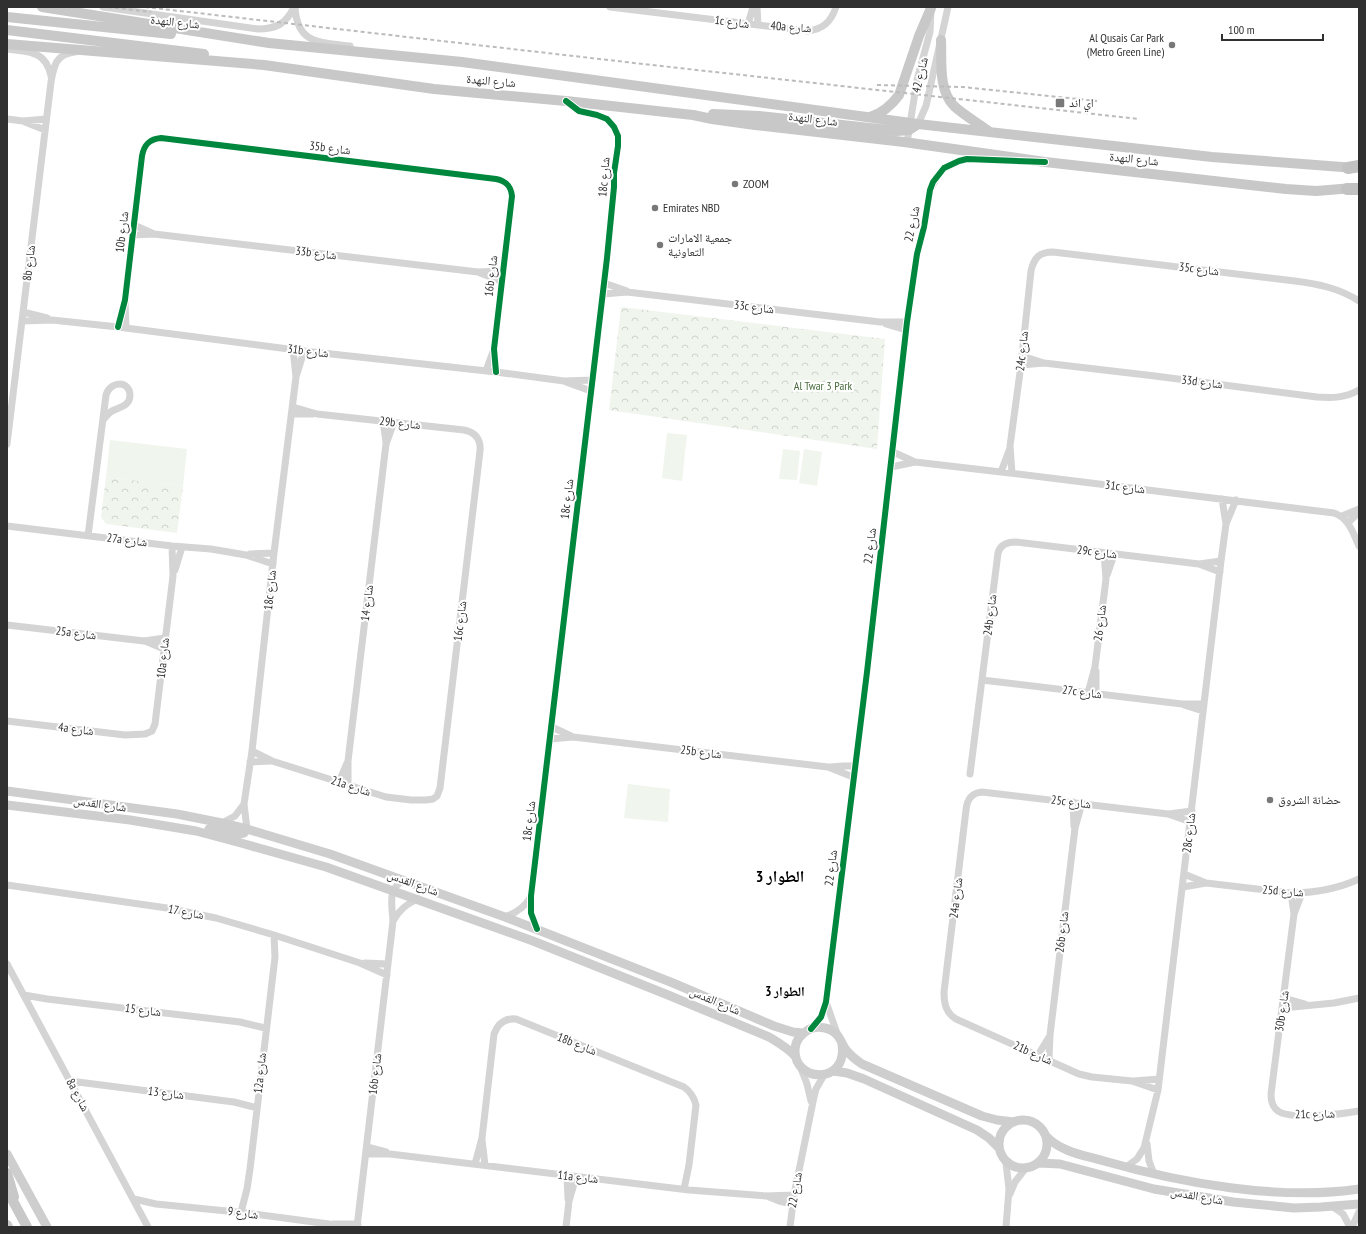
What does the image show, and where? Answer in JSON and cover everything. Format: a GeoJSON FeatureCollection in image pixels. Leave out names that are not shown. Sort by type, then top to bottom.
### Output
{"type":"FeatureCollection","features":[{"type":"Feature","properties":{"kind":"main road","name":"شارع النهدة"},"geometry":{"type":"LineString","coordinates":[[42,7],[269,43]]}},
{"type":"Feature","properties":{"kind":"main road"},"geometry":{"type":"LineString","coordinates":[[868,118],[886,110],[894,103],[899,95],[919,36],[931,8]]}},
{"type":"Feature","properties":{"kind":"main road","name":"شارع النهدة"},"geometry":{"type":"LineString","coordinates":[[7,17],[462,62],[868,118],[912,126],[1212,157],[1355,168]]}},
{"type":"Feature","properties":{"kind":"main road","name":"شارع النهدة"},"geometry":{"type":"LineString","coordinates":[[7,30],[206,55],[264,65],[434,89],[566,101],[693,115],[712,120],[755,126],[907,143],[1045,162],[1301,191],[1331,191],[1355,188]]}},
{"type":"Feature","properties":{"kind":"main road"},"geometry":{"type":"LineString","coordinates":[[941,40],[942,80],[944,89],[949,99],[963,113],[991,133]]}},
{"type":"Feature","properties":{"kind":"main road","name":"شارع النهدة"},"geometry":{"type":"LineString","coordinates":[[7,44],[264,65]]}},
{"type":"Feature","properties":{"kind":"main road"},"geometry":{"type":"LineString","coordinates":[[693,115],[744,115],[891,131],[903,131],[912,126]]}},
{"type":"Feature","properties":{"kind":"main road","name":"شارع القدس"},"geometry":{"type":"LineString","coordinates":[[7,791],[170,813],[247,829],[330,854],[505,917],[666,980],[774,1026],[793,1032],[807,1031]]}},
{"type":"Feature","properties":{"kind":"main road","name":"شارع القدس"},"geometry":{"type":"LineString","coordinates":[[7,805],[130,820],[196,831],[326,867],[533,941],[754,1031],[779,1042],[788,1049],[797,1061]]}},
{"type":"Feature","properties":{"kind":"main road"},"geometry":{"type":"LineString","coordinates":[[196,831],[206,828],[239,834],[244,833],[247,829]]}},
{"type":"Feature","properties":{"kind":"main road"},"geometry":{"type":"LineString","coordinates":[[840,1040],[844,1052],[838,1066],[833,1071],[824,1075],[816,1075],[803,1070],[797,1061],[796,1044],[799,1038],[807,1031],[818,1027],[826,1028],[833,1031],[840,1040],[855,1060],[870,1068],[982,1116],[1014,1122]]}},
{"type":"Feature","properties":{"kind":"main road"},"geometry":{"type":"LineString","coordinates":[[833,1071],[848,1073],[859,1077],[960,1122],[983,1134],[999,1148]]}},
{"type":"Feature","properties":{"kind":"main road"},"geometry":{"type":"LineString","coordinates":[[1026,1120],[1033,1122],[1038,1125],[1046,1136],[1047,1151],[1044,1157],[1039,1163],[1025,1169],[1006,1163],[1000,1153],[1000,1137],[1002,1132],[1009,1124],[1014,1122],[1026,1120]]}},
{"type":"Feature","properties":{"kind":"main road","name":"شارع القدس"},"geometry":{"type":"LineString","coordinates":[[1046,1136],[1055,1145],[1067,1151],[1154,1174],[1208,1184],[1256,1190],[1294,1192],[1322,1192],[1359,1189]]}},
{"type":"Feature","properties":{"kind":"main road"},"geometry":{"type":"LineString","coordinates":[[7,1154],[47,1227]]}},
{"type":"Feature","properties":{"kind":"main road","name":"شارع القدس"},"geometry":{"type":"LineString","coordinates":[[1039,1163],[1060,1164],[1154,1189],[1233,1202],[1294,1208],[1333,1207],[1359,1204]]}},
{"type":"Feature","properties":{"kind":"main road"},"geometry":{"type":"LineString","coordinates":[[7,1173],[16,1207]]}},
{"type":"Feature","properties":{"kind":"main road"},"geometry":{"type":"LineString","coordinates":[[7,1190],[27,1227]]}},
{"type":"Feature","properties":{"kind":"street"},"geometry":{"type":"LineString","coordinates":[[103,7],[266,29],[274,28],[281,24],[294,7]]}},
{"type":"Feature","properties":{"kind":"street"},"geometry":{"type":"LineString","coordinates":[[294,7],[296,20],[302,33],[310,39],[319,42],[361,48],[373,52]]}},
{"type":"Feature","properties":{"kind":"street","name":"1c شارع"},"geometry":{"type":"LineString","coordinates":[[610,7],[674,11],[758,25]]}},
{"type":"Feature","properties":{"kind":"street"},"geometry":{"type":"LineString","coordinates":[[748,24],[753,7]]}},
{"type":"Feature","properties":{"kind":"street"},"geometry":{"type":"LineString","coordinates":[[757,7],[758,25]]}},
{"type":"Feature","properties":{"kind":"street","name":"40a شارع"},"geometry":{"type":"LineString","coordinates":[[758,25],[814,30],[827,24],[836,7]]}},
{"type":"Feature","properties":{"kind":"street","name":"شارع 42"},"geometry":{"type":"LineString","coordinates":[[912,126],[926,106],[948,7]]}},
{"type":"Feature","properties":{"kind":"street","name":"شارع 42"},"geometry":{"type":"LineString","coordinates":[[907,143],[912,126],[917,80],[930,32],[931,8]]}},
{"type":"Feature","properties":{"kind":"street","name":"8b شارع"},"geometry":{"type":"LineString","coordinates":[[7,49],[30,52],[42,57],[49,68],[51,82]]}},
{"type":"Feature","properties":{"kind":"street","name":"8b شارع"},"geometry":{"type":"LineString","coordinates":[[7,444],[8,422],[46,119],[51,82],[56,63],[64,54],[76,52],[121,53]]}},
{"type":"Feature","properties":{"kind":"street","name":"18c شارع"},"geometry":{"type":"LineString","coordinates":[[537,929],[531,913],[531,896],[603,294],[618,141],[618,136],[614,127],[607,119],[602,116],[578,111],[566,101]]}},
{"type":"Feature","properties":{"kind":"street"},"geometry":{"type":"LineString","coordinates":[[7,119],[23,121],[46,119]]}},
{"type":"Feature","properties":{"kind":"street"},"geometry":{"type":"LineString","coordinates":[[23,121],[45,130]]}},
{"type":"Feature","properties":{"kind":"street","name":"35b شارع"},"geometry":{"type":"LineString","coordinates":[[150,141],[156,138],[168,139],[496,179],[507,183]]}},
{"type":"Feature","properties":{"kind":"street","name":"10b شارع"},"geometry":{"type":"LineString","coordinates":[[118,327],[125,300],[142,156],[145,146],[150,141]]}},
{"type":"Feature","properties":{"kind":"street","name":"شارع 22"},"geometry":{"type":"LineString","coordinates":[[807,1031],[822,1017],[826,1002],[854,766],[867,672],[907,322],[917,254],[924,227],[930,190],[938,175],[944,168],[958,161],[967,159],[1045,162]]}},
{"type":"Feature","properties":{"kind":"street","name":"16b شارع"},"geometry":{"type":"LineString","coordinates":[[496,372],[494,348],[512,196],[512,191],[507,183]]}},
{"type":"Feature","properties":{"kind":"street","name":"33b شارع"},"geometry":{"type":"LineString","coordinates":[[134,225],[154,234]]}},
{"type":"Feature","properties":{"kind":"street","name":"33b شارع"},"geometry":{"type":"LineString","coordinates":[[133,235],[154,234],[478,272],[503,271]]}},
{"type":"Feature","properties":{"kind":"street","name":"35c شارع"},"geometry":{"type":"LineString","coordinates":[[1036,257],[1041,253],[1053,252],[1274,278],[1327,286],[1339,290],[1359,301]]}},
{"type":"Feature","properties":{"kind":"street","name":"24c شارع"},"geometry":{"type":"LineString","coordinates":[[1001,472],[1010,446],[1021,365],[1031,271],[1033,261],[1036,257]]}},
{"type":"Feature","properties":{"kind":"street","name":"33b شارع"},"geometry":{"type":"LineString","coordinates":[[478,272],[501,281]]}},
{"type":"Feature","properties":{"kind":"street","name":"33c شارع"},"geometry":{"type":"LineString","coordinates":[[604,283],[627,292]]}},
{"type":"Feature","properties":{"kind":"street","name":"33c شارع"},"geometry":{"type":"LineString","coordinates":[[603,294],[627,292],[880,322],[907,322]]}},
{"type":"Feature","properties":{"kind":"street","name":"10b شارع"},"geometry":{"type":"LineString","coordinates":[[125,300],[126,328]]}},
{"type":"Feature","properties":{"kind":"street","name":"31b شارع"},"geometry":{"type":"LineString","coordinates":[[23,312],[52,320]]}},
{"type":"Feature","properties":{"kind":"street","name":"31b شارع"},"geometry":{"type":"LineString","coordinates":[[22,320],[52,320],[118,327],[304,351],[564,381],[593,380]]}},
{"type":"Feature","properties":{"kind":"street","name":"33c شارع"},"geometry":{"type":"LineString","coordinates":[[880,322],[906,330]]}},
{"type":"Feature","properties":{"kind":"street","name":"16b شارع"},"geometry":{"type":"LineString","coordinates":[[486,371],[494,348]]}},
{"type":"Feature","properties":{"kind":"street","name":"18c شارع"},"geometry":{"type":"LineString","coordinates":[[293,349],[296,377]]}},
{"type":"Feature","properties":{"kind":"street","name":"18c شارع"},"geometry":{"type":"LineString","coordinates":[[247,829],[244,804],[252,751],[274,553],[296,377],[304,351]]}},
{"type":"Feature","properties":{"kind":"street","name":"33d شارع"},"geometry":{"type":"LineString","coordinates":[[1022,356],[1044,363],[1317,397],[1336,398],[1359,390]]}},
{"type":"Feature","properties":{"kind":"street","name":"33d شارع"},"geometry":{"type":"LineString","coordinates":[[1021,365],[1044,363]]}},
{"type":"Feature","properties":{"kind":"street","name":"31b شارع"},"geometry":{"type":"LineString","coordinates":[[564,381],[591,391]]}},
{"type":"Feature","properties":{"kind":"street"},"geometry":{"type":"LineString","coordinates":[[88,536],[105,398],[108,388],[114,384],[125,386],[129,392],[128,403],[112,411],[103,420]]}},
{"type":"Feature","properties":{"kind":"street","name":"29b شارع"},"geometry":{"type":"LineString","coordinates":[[292,411],[469,431],[477,436],[479,440]]}},
{"type":"Feature","properties":{"kind":"street","name":"شارع 14"},"geometry":{"type":"LineString","coordinates":[[348,785],[348,761],[386,444],[384,421]]}},
{"type":"Feature","properties":{"kind":"street","name":"شارع 14"},"geometry":{"type":"LineString","coordinates":[[386,444],[394,422]]}},
{"type":"Feature","properties":{"kind":"street","name":"16c شارع"},"geometry":{"type":"LineString","coordinates":[[433,799],[438,794],[440,788],[480,451],[479,440]]}},
{"type":"Feature","properties":{"kind":"street","name":"24c شارع"},"geometry":{"type":"LineString","coordinates":[[1010,446],[1012,473]]}},
{"type":"Feature","properties":{"kind":"street","name":"31c شارع"},"geometry":{"type":"LineString","coordinates":[[893,452],[915,462],[1236,500],[1334,513],[1342,516]]}},
{"type":"Feature","properties":{"kind":"street","name":"31c شارع"},"geometry":{"type":"LineString","coordinates":[[891,467],[915,462]]}},
{"type":"Feature","properties":{"kind":"street","name":"28c شارع"},"geometry":{"type":"LineString","coordinates":[[1222,499],[1226,524]]}},
{"type":"Feature","properties":{"kind":"street","name":"28c شارع"},"geometry":{"type":"LineString","coordinates":[[1126,1167],[1137,1159],[1147,1142],[1158,1090],[1221,561],[1226,524],[1236,500]]}},
{"type":"Feature","properties":{"kind":"street"},"geometry":{"type":"LineString","coordinates":[[1359,511],[1342,516],[1348,523],[1359,546]]}},
{"type":"Feature","properties":{"kind":"street"},"geometry":{"type":"LineString","coordinates":[[1348,523],[1359,511]]}},
{"type":"Feature","properties":{"kind":"street","name":"27a شارع"},"geometry":{"type":"LineString","coordinates":[[7,526],[172,546],[211,549],[246,555],[273,564]]}},
{"type":"Feature","properties":{"kind":"street","name":"29c شارع"},"geometry":{"type":"LineString","coordinates":[[999,550],[1005,544],[1012,542],[1199,564],[1221,561]]}},
{"type":"Feature","properties":{"kind":"street","name":"10a شارع"},"geometry":{"type":"LineString","coordinates":[[145,734],[152,731],[155,724],[173,576],[172,546]]}},
{"type":"Feature","properties":{"kind":"street","name":"10a شارع"},"geometry":{"type":"LineString","coordinates":[[173,576],[182,547]]}},
{"type":"Feature","properties":{"kind":"street","name":"24b شارع"},"geometry":{"type":"LineString","coordinates":[[970,774],[999,550]]}},
{"type":"Feature","properties":{"kind":"street","name":"27a شارع"},"geometry":{"type":"LineString","coordinates":[[246,555],[274,553]]}},
{"type":"Feature","properties":{"kind":"street","name":"شارع 26"},"geometry":{"type":"LineString","coordinates":[[1104,553],[1106,579]]}},
{"type":"Feature","properties":{"kind":"street","name":"شارع 26"},"geometry":{"type":"LineString","coordinates":[[1088,693],[1095,667],[1106,579],[1114,555]]}},
{"type":"Feature","properties":{"kind":"street","name":"29c شارع"},"geometry":{"type":"LineString","coordinates":[[1199,564],[1220,572]]}},
{"type":"Feature","properties":{"kind":"street","name":"25a شارع"},"geometry":{"type":"LineString","coordinates":[[7,625],[144,641],[165,638]]}},
{"type":"Feature","properties":{"kind":"street","name":"25a شارع"},"geometry":{"type":"LineString","coordinates":[[144,641],[164,649]]}},
{"type":"Feature","properties":{"kind":"street","name":"شارع 26"},"geometry":{"type":"LineString","coordinates":[[1095,667],[1096,694]]}},
{"type":"Feature","properties":{"kind":"street","name":"27c شارع"},"geometry":{"type":"LineString","coordinates":[[982,680],[1204,707]]}},
{"type":"Feature","properties":{"kind":"street","name":"4a شارع"},"geometry":{"type":"LineString","coordinates":[[7,721],[125,735],[145,734]]}},
{"type":"Feature","properties":{"kind":"street","name":"25b شارع"},"geometry":{"type":"LineString","coordinates":[[552,727],[573,737]]}},
{"type":"Feature","properties":{"kind":"street","name":"25b شارع"},"geometry":{"type":"LineString","coordinates":[[550,739],[573,737],[828,767],[854,766]]}},
{"type":"Feature","properties":{"kind":"street","name":"21a شارع"},"geometry":{"type":"LineString","coordinates":[[252,751],[272,761],[373,794],[392,798],[418,800],[433,799]]}},
{"type":"Feature","properties":{"kind":"street","name":"21a شارع"},"geometry":{"type":"LineString","coordinates":[[250,762],[272,761]]}},
{"type":"Feature","properties":{"kind":"street","name":"شارع 14"},"geometry":{"type":"LineString","coordinates":[[338,782],[348,761]]}},
{"type":"Feature","properties":{"kind":"street","name":"25b شارع"},"geometry":{"type":"LineString","coordinates":[[828,767],[853,777]]}},
{"type":"Feature","properties":{"kind":"street","name":"25c شارع"},"geometry":{"type":"LineString","coordinates":[[973,794],[982,792],[1168,814],[1191,822]]}},
{"type":"Feature","properties":{"kind":"street","name":"24a شارع"},"geometry":{"type":"LineString","coordinates":[[945,1004],[945,986],[966,810],[968,801],[973,794]]}},
{"type":"Feature","properties":{"kind":"street","name":"26b شارع"},"geometry":{"type":"LineString","coordinates":[[1073,802],[1075,828]]}},
{"type":"Feature","properties":{"kind":"street","name":"26b شارع"},"geometry":{"type":"LineString","coordinates":[[1049,1059],[1050,1035],[1075,828],[1082,803]]}},
{"type":"Feature","properties":{"kind":"street"},"geometry":{"type":"LineString","coordinates":[[222,823],[235,816],[244,804]]}},
{"type":"Feature","properties":{"kind":"street","name":"25c شارع"},"geometry":{"type":"LineString","coordinates":[[1168,814],[1192,811]]}},
{"type":"Feature","properties":{"kind":"street","name":"25d شارع"},"geometry":{"type":"LineString","coordinates":[[1184,874],[1206,883],[1291,893],[1302,893],[1333,888],[1359,879]]}},
{"type":"Feature","properties":{"kind":"street"},"geometry":{"type":"LineString","coordinates":[[393,890],[396,885],[405,880]]}},
{"type":"Feature","properties":{"kind":"street","name":"25d شارع"},"geometry":{"type":"LineString","coordinates":[[1183,887],[1206,883]]}},
{"type":"Feature","properties":{"kind":"street","name":"شارع 17"},"geometry":{"type":"LineString","coordinates":[[7,885],[167,908],[216,918],[278,936],[360,963],[387,975]]}},
{"type":"Feature","properties":{"kind":"street","name":"16b شارع"},"geometry":{"type":"LineString","coordinates":[[358,1225],[393,921],[393,890]]}},
{"type":"Feature","properties":{"kind":"street","name":"30b شارع"},"geometry":{"type":"LineString","coordinates":[[1291,893],[1294,914]]}},
{"type":"Feature","properties":{"kind":"street","name":"30b شارع"},"geometry":{"type":"LineString","coordinates":[[1274,1106],[1271,1094],[1294,914],[1302,893]]}},
{"type":"Feature","properties":{"kind":"street"},"geometry":{"type":"LineString","coordinates":[[505,917],[521,910],[527,904],[531,896]]}},
{"type":"Feature","properties":{"kind":"street"},"geometry":{"type":"LineString","coordinates":[[393,921],[401,909],[418,899]]}},
{"type":"Feature","properties":{"kind":"street","name":"12a شارع"},"geometry":{"type":"LineString","coordinates":[[244,1213],[274,957],[278,936]]}},
{"type":"Feature","properties":{"kind":"street","name":"شارع 17"},"geometry":{"type":"LineString","coordinates":[[360,963],[388,964]]}},
{"type":"Feature","properties":{"kind":"street","name":"8a شارع"},"geometry":{"type":"LineString","coordinates":[[7,964],[148,1227]]}},
{"type":"Feature","properties":{"kind":"street","name":"شارع 15"},"geometry":{"type":"LineString","coordinates":[[24,995],[46,999],[266,1024]]}},
{"type":"Feature","properties":{"kind":"street"},"geometry":{"type":"LineString","coordinates":[[1284,998],[1309,1005]]}},
{"type":"Feature","properties":{"kind":"street"},"geometry":{"type":"LineString","coordinates":[[1282,1008],[1334,1003],[1359,998]]}},
{"type":"Feature","properties":{"kind":"street","name":"شارع 15"},"geometry":{"type":"LineString","coordinates":[[28,1003],[46,999]]}},
{"type":"Feature","properties":{"kind":"street","name":"شارع 22"},"geometry":{"type":"LineString","coordinates":[[826,1002],[840,1040]]}},
{"type":"Feature","properties":{"kind":"street","name":"21b شارع"},"geometry":{"type":"LineString","coordinates":[[945,1004],[949,1013],[956,1019],[1086,1076],[1132,1081],[1159,1079]]}},
{"type":"Feature","properties":{"kind":"street","name":"18b شارع"},"geometry":{"type":"LineString","coordinates":[[475,1164],[482,1138],[494,1034],[496,1028],[504,1020],[516,1019],[689,1090],[696,1105],[686,1189]]}},
{"type":"Feature","properties":{"kind":"street","name":"26b شارع"},"geometry":{"type":"LineString","coordinates":[[1038,1055],[1050,1035]]}},
{"type":"Feature","properties":{"kind":"street","name":"شارع 22"},"geometry":{"type":"LineString","coordinates":[[797,1061],[807,1084],[812,1106]]}},
{"type":"Feature","properties":{"kind":"street","name":"شارع 22"},"geometry":{"type":"LineString","coordinates":[[790,1227],[792,1204],[812,1106],[816,1089],[824,1075]]}},
{"type":"Feature","properties":{"kind":"street","name":"شارع 13"},"geometry":{"type":"LineString","coordinates":[[70,1081],[257,1104]]}},
{"type":"Feature","properties":{"kind":"street","name":"21b شارع"},"geometry":{"type":"LineString","coordinates":[[1132,1081],[1158,1090]]}},
{"type":"Feature","properties":{"kind":"street","name":"شارع 13"},"geometry":{"type":"LineString","coordinates":[[75,1090],[97,1085]]}},
{"type":"Feature","properties":{"kind":"street","name":"21c شارع"},"geometry":{"type":"LineString","coordinates":[[1274,1106],[1282,1113],[1293,1114],[1326,1114],[1359,1111]]}},
{"type":"Feature","properties":{"kind":"street","name":"18b شارع"},"geometry":{"type":"LineString","coordinates":[[482,1138],[485,1165]]}},
{"type":"Feature","properties":{"kind":"street","name":"28c شارع"},"geometry":{"type":"LineString","coordinates":[[1147,1142],[1149,1161],[1154,1174]]}},
{"type":"Feature","properties":{"kind":"street","name":"11a شارع"},"geometry":{"type":"LineString","coordinates":[[366,1151],[566,1176],[686,1189],[766,1196],[794,1195]]}},
{"type":"Feature","properties":{"kind":"street"},"geometry":{"type":"LineString","coordinates":[[1006,1163],[1009,1180],[1006,1227]]}},
{"type":"Feature","properties":{"kind":"street"},"geometry":{"type":"LineString","coordinates":[[1009,1198],[1015,1182],[1025,1169]]}},
{"type":"Feature","properties":{"kind":"street"},"geometry":{"type":"LineString","coordinates":[[566,1176],[569,1201]]}},
{"type":"Feature","properties":{"kind":"street"},"geometry":{"type":"LineString","coordinates":[[566,1227],[569,1201],[576,1177]]}},
{"type":"Feature","properties":{"kind":"street","name":"11a شارع"},"geometry":{"type":"LineString","coordinates":[[766,1196],[792,1204]]}},
{"type":"Feature","properties":{"kind":"street","name":"شارع 9"},"geometry":{"type":"LineString","coordinates":[[134,1199],[156,1204],[329,1224],[358,1225]]}},
{"type":"Feature","properties":{"kind":"street","name":"شارع 9"},"geometry":{"type":"LineString","coordinates":[[139,1208],[156,1204]]}},
{"type":"Feature","properties":{"kind":"street"},"geometry":{"type":"LineString","coordinates":[[1333,1207],[1344,1214],[1351,1227]]}},
{"type":"Feature","properties":{"kind":"street"},"geometry":{"type":"LineString","coordinates":[[1351,1227],[1359,1212]]}},
{"type":"Feature","properties":{"kind":"street","name":"شارع 9"},"geometry":{"type":"LineString","coordinates":[[329,1224],[339,1227]]}},
{"type":"Feature","properties":{"kind":"green space","name":"Al Twar 3 Park"},"geometry":{"type":"Polygon","coordinates":[[[621,307],[885,339],[877,449],[609,410],[621,307]]]}},
{"type":"Feature","properties":{"kind":"green space"},"geometry":{"type":"Polygon","coordinates":[[[667,433],[687,435],[682,481],[662,478],[667,433]]]}},
{"type":"Feature","properties":{"kind":"green space"},"geometry":{"type":"Polygon","coordinates":[[[110,440],[187,449],[183,486],[106,477],[110,440]]]}},
{"type":"Feature","properties":{"kind":"green space"},"geometry":{"type":"Polygon","coordinates":[[[783,449],[800,451],[797,480],[779,479],[783,449]]]}},
{"type":"Feature","properties":{"kind":"green space"},"geometry":{"type":"Polygon","coordinates":[[[804,449],[822,452],[817,486],[799,483],[804,449]]]}},
{"type":"Feature","properties":{"kind":"green space"},"geometry":{"type":"Polygon","coordinates":[[[106,477],[183,486],[177,533],[106,524],[101,517],[106,477]]]}},
{"type":"Feature","properties":{"kind":"green space"},"geometry":{"type":"Polygon","coordinates":[[[628,784],[670,789],[668,822],[624,818],[628,784]]]}},
{"type":"Feature","properties":{"kind":"railway"},"geometry":{"type":"LineString","coordinates":[[108,7],[151,12]]}},
{"type":"Feature","properties":{"kind":"railway"},"geometry":{"type":"LineString","coordinates":[[145,7],[1139,119]]}},
{"type":"Feature","properties":{"kind":"railway"},"geometry":{"type":"LineString","coordinates":[[877,85],[963,87],[1097,101]]}},
{"type":"Feature","properties":{"kind":"cycle path"},"geometry":{"type":"LineString","coordinates":[[537,929],[531,913],[531,896],[607,258],[614,173],[618,146],[618,136],[614,127],[607,119],[579,111],[566,101]]}},
{"type":"Feature","properties":{"kind":"cycle path"},"geometry":{"type":"LineString","coordinates":[[118,327],[125,300],[142,156],[144,149],[150,141],[161,138],[503,181],[509,187],[512,196],[494,349],[496,372]]}},
{"type":"Feature","properties":{"kind":"cycle path"},"geometry":{"type":"LineString","coordinates":[[811,1029],[821,1017],[826,1002],[867,672],[907,322],[917,254],[924,227],[930,190],[933,182],[944,168],[967,159],[1045,162]]}},
{"type":"Feature","properties":{"kind":"place","name":"Al Qusais Car Park (Metro Green Line)"},"geometry":{"type":"Point","coordinates":[1172,45]}},
{"type":"Feature","properties":{"kind":"place","name":"اي اند"},"geometry":{"type":"Point","coordinates":[1060,103]}},
{"type":"Feature","properties":{"kind":"place","name":"ZOOM"},"geometry":{"type":"Point","coordinates":[735,184]}},
{"type":"Feature","properties":{"kind":"place","name":"Emirates NBD"},"geometry":{"type":"Point","coordinates":[655,208]}},
{"type":"Feature","properties":{"kind":"place","name":"جمعية الامارات التعاونية"},"geometry":{"type":"Point","coordinates":[660,245]}},
{"type":"Feature","properties":{"kind":"place","name":"حضانة الشروق"},"geometry":{"type":"Point","coordinates":[1270,800]}},
{"type":"Feature","properties":{"kind":"district","name":"الطوار 3"},"geometry":{"type":"Point","coordinates":[780,876]}},
{"type":"Feature","properties":{"kind":"district","name":"الطوار 3"},"geometry":{"type":"Point","coordinates":[785,991]}}]}
